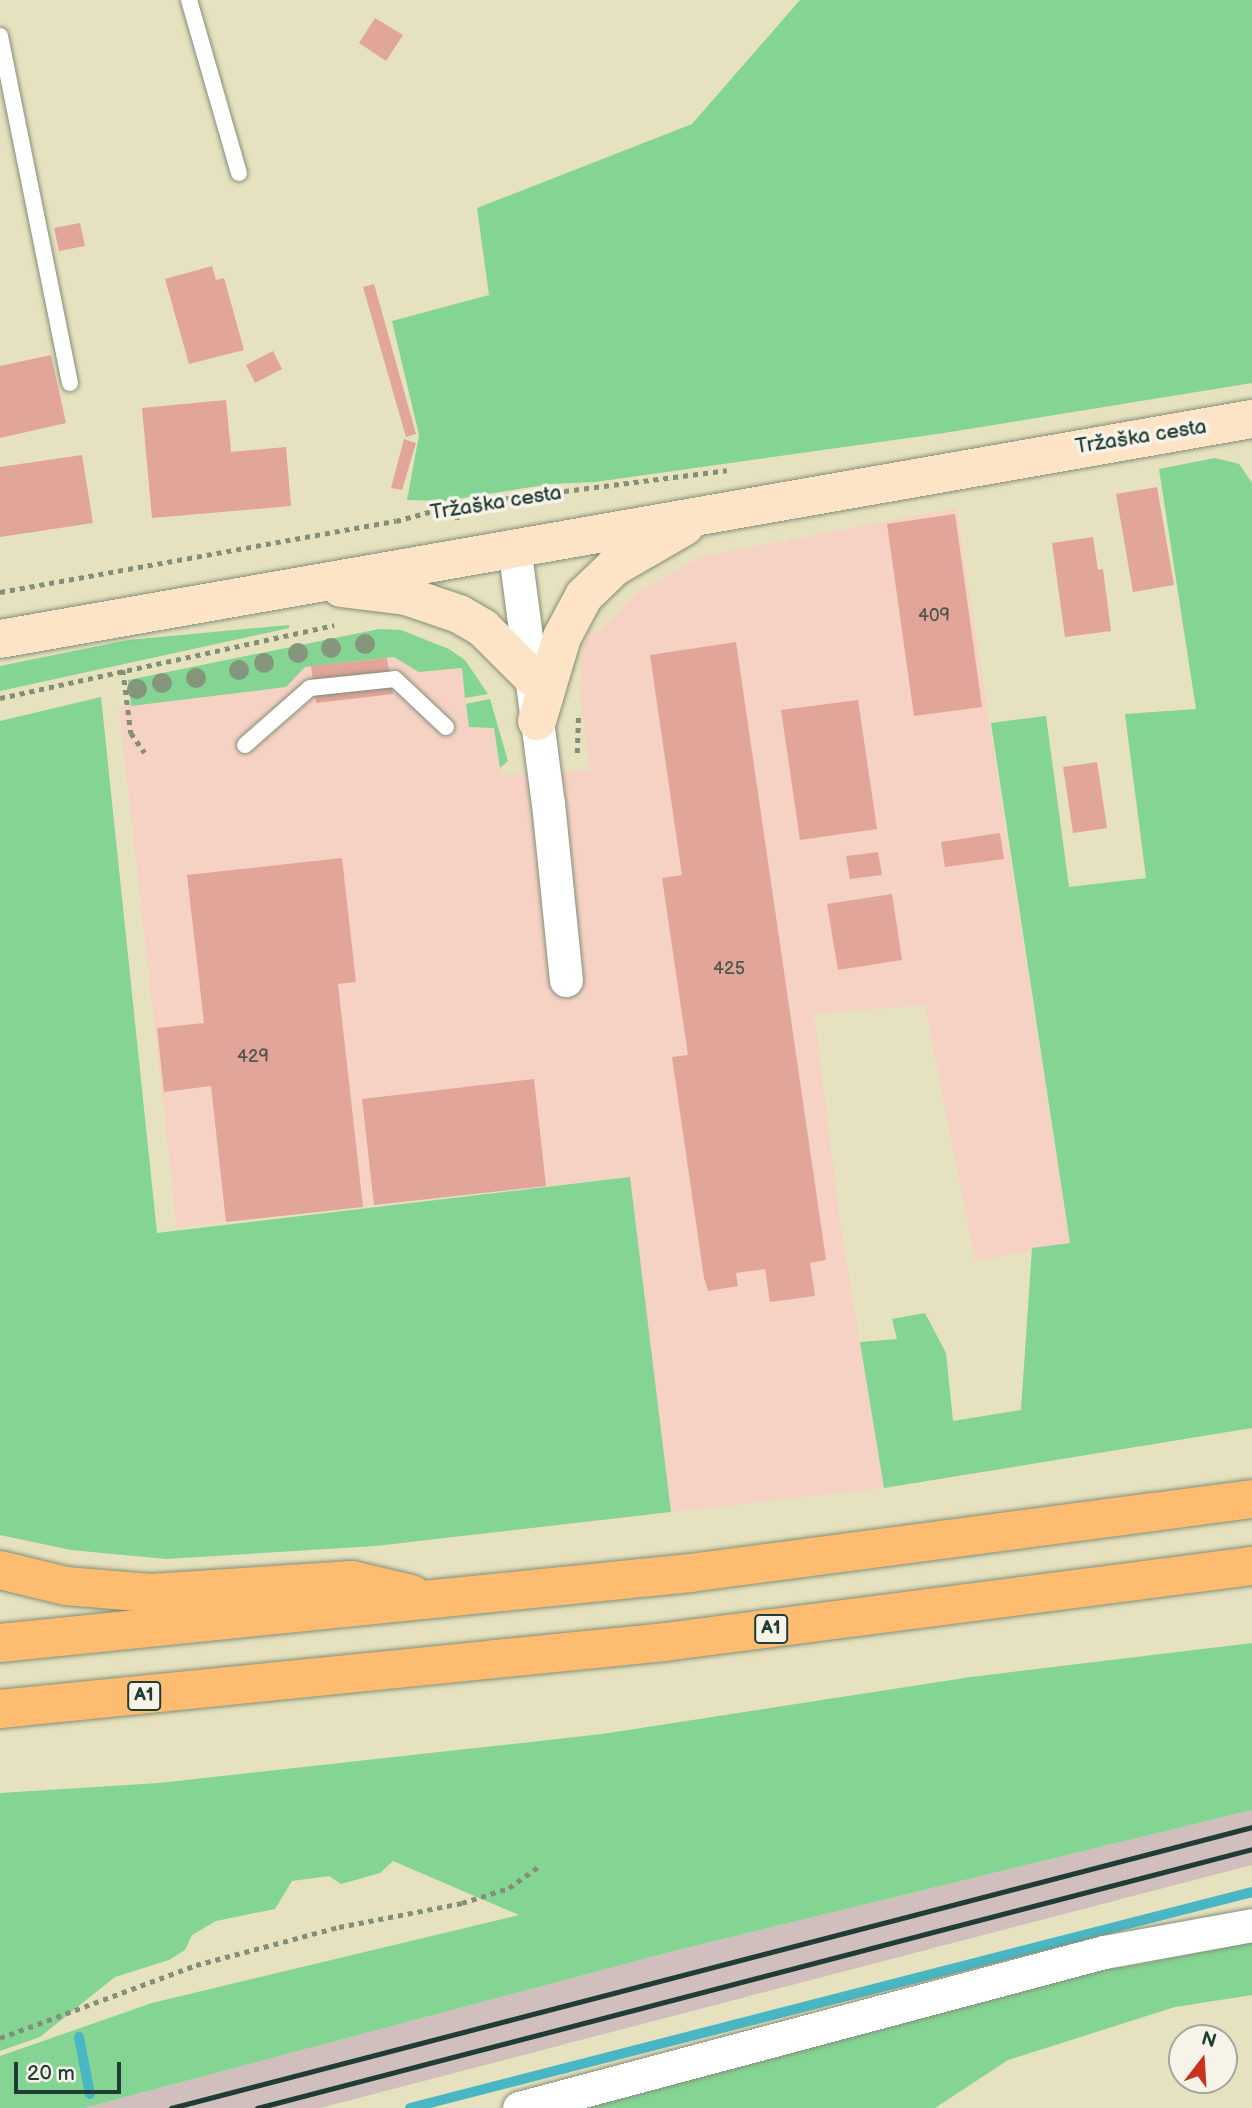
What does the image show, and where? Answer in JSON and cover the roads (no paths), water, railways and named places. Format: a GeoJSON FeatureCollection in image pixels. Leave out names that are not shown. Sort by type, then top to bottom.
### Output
{"type":"FeatureCollection","features":[{"type":"Feature","properties":{"kind":"highway"},"geometry":{"type":"LineString","coordinates":[[0,1643],[440,1601],[970,1539],[1252,1499]]}},
{"type":"Feature","properties":{"kind":"highway","name":"A1"},"geometry":{"type":"LineString","coordinates":[[0,1709],[665,1642],[1252,1566]]}},
{"type":"Feature","properties":{"kind":"highway"},"geometry":{"type":"LineString","coordinates":[[0,1570],[66,1586],[151,1593],[352,1580],[440,1601]]}},
{"type":"Feature","properties":{"kind":"main road","name":"Tržaška cesta"},"geometry":{"type":"LineString","coordinates":[[0,639],[514,545],[1252,419]]}},
{"type":"Feature","properties":{"kind":"main road"},"geometry":{"type":"LineString","coordinates":[[537,721],[562,637],[584,596],[614,568],[712,512]]}},
{"type":"Feature","properties":{"kind":"main road"},"geometry":{"type":"LineString","coordinates":[[294,584],[406,596],[435,603],[483,628],[531,676]]}},
{"type":"Feature","properties":{"kind":"street"},"geometry":{"type":"LineString","coordinates":[[514,545],[566,981]]}},
{"type":"Feature","properties":{"kind":"street"},"geometry":{"type":"LineString","coordinates":[[519,2108],[1104,1952],[1252,1925]]}},
{"type":"Feature","properties":{"kind":"lane"},"geometry":{"type":"LineString","coordinates":[[189,0],[239,173]]}},
{"type":"Feature","properties":{"kind":"lane"},"geometry":{"type":"LineString","coordinates":[[0,36],[70,383]]}},
{"type":"Feature","properties":{"kind":"lane"},"geometry":{"type":"LineString","coordinates":[[245,745],[310,688],[395,679],[446,727]]}},
{"type":"Feature","properties":{"kind":"waterway"},"geometry":{"type":"LineString","coordinates":[[410,2108],[1252,1892]]}},
{"type":"Feature","properties":{"kind":"waterway"},"geometry":{"type":"LineString","coordinates":[[79,2037],[90,2094]]}},
{"type":"Feature","properties":{"kind":"railway"},"geometry":{"type":"LineString","coordinates":[[171,2108],[1252,1827]]}},
{"type":"Feature","properties":{"kind":"railway"},"geometry":{"type":"LineString","coordinates":[[257,2108],[1252,1849]]}}]}
